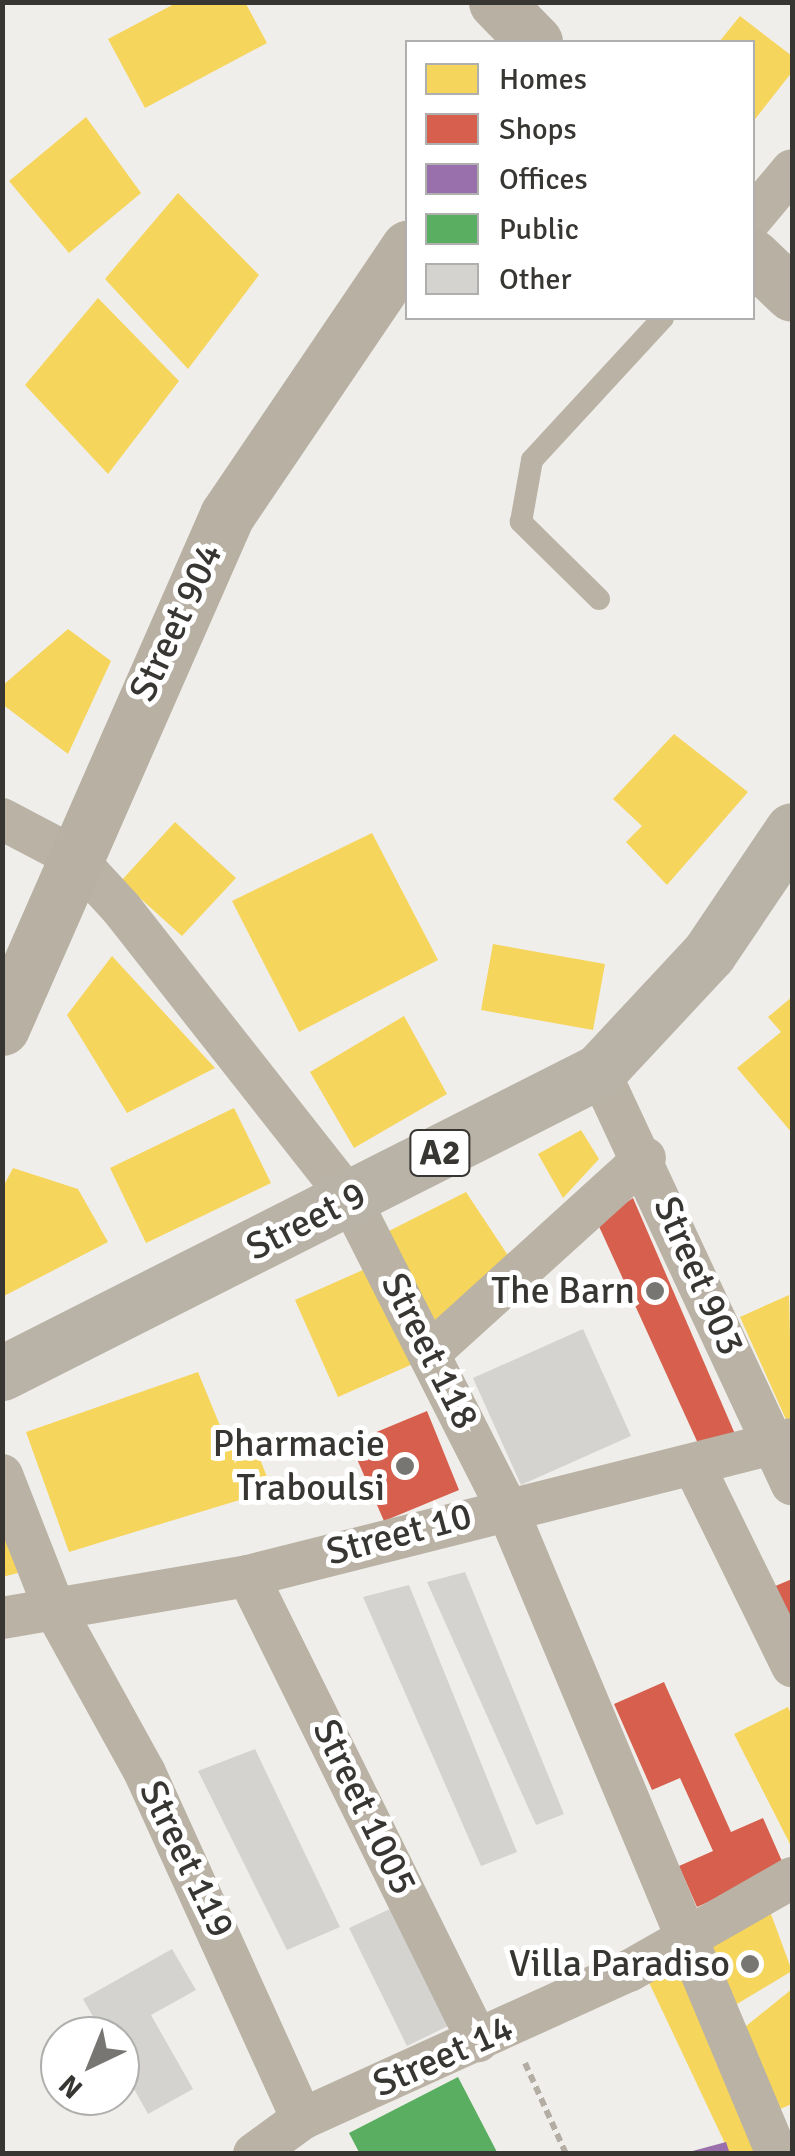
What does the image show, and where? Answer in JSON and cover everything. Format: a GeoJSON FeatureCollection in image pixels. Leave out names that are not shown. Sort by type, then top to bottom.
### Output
{"type":"FeatureCollection","features":[{"type":"Feature","properties":{"kind":"main road"},"geometry":{"type":"LineString","coordinates":[[496,2],[533,40]]}},
{"type":"Feature","properties":{"kind":"main road","name":"Street 904"},"geometry":{"type":"LineString","coordinates":[[2,1028],[227,515],[405,252]]}},
{"type":"Feature","properties":{"kind":"main road"},"geometry":{"type":"LineString","coordinates":[[755,259],[792,294]]}},
{"type":"Feature","properties":{"kind":"main road","name":"Street 9"},"geometry":{"type":"LineString","coordinates":[[2,1373],[599,1071],[709,952],[792,830]]}},
{"type":"Feature","properties":{"kind":"street"},"geometry":{"type":"LineString","coordinates":[[755,214],[792,170]]}},
{"type":"Feature","properties":{"kind":"street"},"geometry":{"type":"LineString","coordinates":[[2,820],[74,857]]}},
{"type":"Feature","properties":{"kind":"street","name":"Street 118"},"geometry":{"type":"LineString","coordinates":[[74,857],[350,1199],[434,1350],[506,1504],[682,1936],[777,2154]]}},
{"type":"Feature","properties":{"kind":"street","name":"Street 903"},"geometry":{"type":"LineString","coordinates":[[599,1071],[783,1442],[792,1484]]}},
{"type":"Feature","properties":{"kind":"street"},"geometry":{"type":"LineString","coordinates":[[434,1350],[645,1158]]}},
{"type":"Feature","properties":{"kind":"street","name":"Street 10"},"geometry":{"type":"LineString","coordinates":[[2,1618],[248,1576],[506,1504],[694,1466],[783,1442]]}},
{"type":"Feature","properties":{"kind":"street"},"geometry":{"type":"LineString","coordinates":[[694,1466],[792,1666]]}},
{"type":"Feature","properties":{"kind":"street","name":"Street 119"},"geometry":{"type":"LineString","coordinates":[[2,1475],[54,1608],[146,1772],[302,2119]]}},
{"type":"Feature","properties":{"kind":"street","name":"Street 1005"},"geometry":{"type":"LineString","coordinates":[[248,1576],[493,2034]]}},
{"type":"Feature","properties":{"kind":"street","name":"Street 14"},"geometry":{"type":"LineString","coordinates":[[254,2154],[302,2119],[630,1971],[682,1936],[792,1878]]}},
{"type":"Feature","properties":{"kind":"lane"},"geometry":{"type":"LineString","coordinates":[[599,598],[521,522],[532,460],[661,320]]}},
{"type":"Feature","properties":{"kind":"path"},"geometry":{"type":"LineString","coordinates":[[493,2034],[566,2154]]}},
{"type":"Feature","properties":{"kind":"building: Homes"},"geometry":{"type":"Polygon","coordinates":[[[178,2],[245,2],[267,43],[145,108],[108,39],[178,2]]]}},
{"type":"Feature","properties":{"kind":"building: Homes"},"geometry":{"type":"Polygon","coordinates":[[[740,16],[792,56],[792,72],[755,119],[755,40],[721,40],[740,16]]]}},
{"type":"Feature","properties":{"kind":"building: Homes"},"geometry":{"type":"Polygon","coordinates":[[[86,117],[141,193],[69,253],[9,181],[86,117]]]}},
{"type":"Feature","properties":{"kind":"building: Homes"},"geometry":{"type":"Polygon","coordinates":[[[178,193],[259,275],[188,369],[105,279],[178,193]]]}},
{"type":"Feature","properties":{"kind":"building: Homes"},"geometry":{"type":"Polygon","coordinates":[[[98,298],[179,381],[108,474],[25,385],[98,298]]]}},
{"type":"Feature","properties":{"kind":"building: Homes"},"geometry":{"type":"Polygon","coordinates":[[[68,629],[111,661],[68,754],[2,704],[2,686],[68,629]]]}},
{"type":"Feature","properties":{"kind":"building: Homes"},"geometry":{"type":"Polygon","coordinates":[[[674,734],[748,792],[667,885],[626,842],[642,826],[613,799],[674,734]]]}},
{"type":"Feature","properties":{"kind":"building: Homes"},"geometry":{"type":"Polygon","coordinates":[[[175,822],[236,878],[182,936],[121,881],[175,822]]]}},
{"type":"Feature","properties":{"kind":"building: Homes"},"geometry":{"type":"Polygon","coordinates":[[[372,833],[438,960],[299,1032],[232,901],[372,833]]]}},
{"type":"Feature","properties":{"kind":"building: Homes"},"geometry":{"type":"Polygon","coordinates":[[[493,944],[605,964],[593,1030],[481,1010],[493,944]]]}},
{"type":"Feature","properties":{"kind":"building: Homes"},"geometry":{"type":"Polygon","coordinates":[[[112,956],[215,1068],[127,1113],[67,1015],[112,956]]]}},
{"type":"Feature","properties":{"kind":"building: Homes"},"geometry":{"type":"Polygon","coordinates":[[[792,997],[792,1133],[737,1068],[781,1032],[768,1017],[792,997]]]}},
{"type":"Feature","properties":{"kind":"building: Homes"},"geometry":{"type":"Polygon","coordinates":[[[404,1016],[447,1094],[354,1148],[310,1072],[404,1016]]]}},
{"type":"Feature","properties":{"kind":"building: Homes"},"geometry":{"type":"Polygon","coordinates":[[[234,1108],[271,1183],[146,1243],[110,1168],[234,1108]]]}},
{"type":"Feature","properties":{"kind":"building: Homes"},"geometry":{"type":"Polygon","coordinates":[[[581,1130],[599,1159],[563,1198],[538,1154],[581,1130]]]}},
{"type":"Feature","properties":{"kind":"building: Homes"},"geometry":{"type":"Polygon","coordinates":[[[13,1168],[78,1189],[108,1242],[2,1297],[2,1189],[13,1168]]]}},
{"type":"Feature","properties":{"kind":"building: Homes"},"geometry":{"type":"Polygon","coordinates":[[[466,1192],[509,1257],[435,1327],[383,1234],[466,1192]]]}},
{"type":"Feature","properties":{"kind":"building: Homes"},"geometry":{"type":"Polygon","coordinates":[[[372,1266],[415,1363],[338,1397],[295,1300],[372,1266]]]}},
{"type":"Feature","properties":{"kind":"building: Homes"},"geometry":{"type":"Polygon","coordinates":[[[789,1295],[792,1422],[788,1424],[740,1317],[789,1295]]]}},
{"type":"Feature","properties":{"kind":"building: Homes"},"geometry":{"type":"Polygon","coordinates":[[[198,1372],[230,1450],[253,1441],[272,1490],[69,1552],[26,1432],[198,1372]]]}},
{"type":"Feature","properties":{"kind":"building: Homes"},"geometry":{"type":"Polygon","coordinates":[[[2,1524],[18,1573],[2,1577],[2,1524]]]}},
{"type":"Feature","properties":{"kind":"building: Homes"},"geometry":{"type":"Polygon","coordinates":[[[788,1707],[792,1716],[792,1848],[734,1734],[788,1707]]]}},
{"type":"Feature","properties":{"kind":"building: Homes","name":"Villa Paradiso"},"geometry":{"type":"Polygon","coordinates":[[[771,1914],[792,1971],[732,2007],[697,1943],[771,1914]]]}},
{"type":"Feature","properties":{"kind":"building: Homes"},"geometry":{"type":"Polygon","coordinates":[[[680,1962],[759,2154],[730,2154],[645,1974],[680,1962]]]}},
{"type":"Feature","properties":{"kind":"building: Homes"},"geometry":{"type":"Polygon","coordinates":[[[792,1989],[792,2104],[768,2114],[740,2031],[792,1989]]]}},
{"type":"Feature","properties":{"kind":"building: Shops"},"geometry":{"type":"Polygon","coordinates":[[[633,1198],[735,1434],[701,1450],[597,1222],[633,1198]]]}},
{"type":"Feature","properties":{"kind":"building: Shops","name":"Pharmacie Traboulsi"},"geometry":{"type":"Polygon","coordinates":[[[427,1411],[459,1490],[384,1521],[350,1443],[427,1411]]]}},
{"type":"Feature","properties":{"kind":"building: Shops"},"geometry":{"type":"Polygon","coordinates":[[[792,1579],[792,1631],[773,1587],[792,1579]]]}},
{"type":"Feature","properties":{"kind":"building: Shops"},"geometry":{"type":"Polygon","coordinates":[[[664,1682],[731,1832],[763,1818],[785,1868],[697,1907],[679,1866],[713,1851],[680,1778],[652,1790],[614,1704],[664,1682]]]}},
{"type":"Feature","properties":{"kind":"building: Offices"},"geometry":{"type":"Polygon","coordinates":[[[726,2142],[730,2154],[689,2154],[689,2152],[726,2142]]]}},
{"type":"Feature","properties":{"kind":"building: Public"},"geometry":{"type":"Polygon","coordinates":[[[458,2077],[498,2154],[360,2154],[349,2133],[458,2077]]]}},
{"type":"Feature","properties":{"kind":"building: Other"},"geometry":{"type":"Polygon","coordinates":[[[583,1329],[631,1436],[521,1485],[473,1378],[583,1329]]]}},
{"type":"Feature","properties":{"kind":"building: Other"},"geometry":{"type":"Polygon","coordinates":[[[465,1572],[564,1814],[536,1825],[427,1582],[465,1572]]]}},
{"type":"Feature","properties":{"kind":"building: Other"},"geometry":{"type":"Polygon","coordinates":[[[409,1585],[517,1852],[481,1866],[363,1597],[409,1585]]]}},
{"type":"Feature","properties":{"kind":"building: Other"},"geometry":{"type":"Polygon","coordinates":[[[255,1749],[340,1927],[287,1950],[198,1771],[255,1749]]]}},
{"type":"Feature","properties":{"kind":"building: Other"},"geometry":{"type":"Polygon","coordinates":[[[392,1908],[450,2025],[407,2046],[349,1928],[392,1908]]]}},
{"type":"Feature","properties":{"kind":"building: Other"},"geometry":{"type":"Polygon","coordinates":[[[172,1949],[196,1990],[151,2015],[193,2089],[148,2114],[140,2100],[140,2016],[93,2016],[83,1999],[172,1949]]]}},
{"type":"Feature","properties":{"kind":"place","name":"The Barn"},"geometry":{"type":"Point","coordinates":[655,1291]}},
{"type":"Feature","properties":{"kind":"place","name":"Pharmacie Traboulsi"},"geometry":{"type":"Point","coordinates":[405,1466]}},
{"type":"Feature","properties":{"kind":"place","name":"Villa Paradiso"},"geometry":{"type":"Point","coordinates":[750,1964]}}]}
